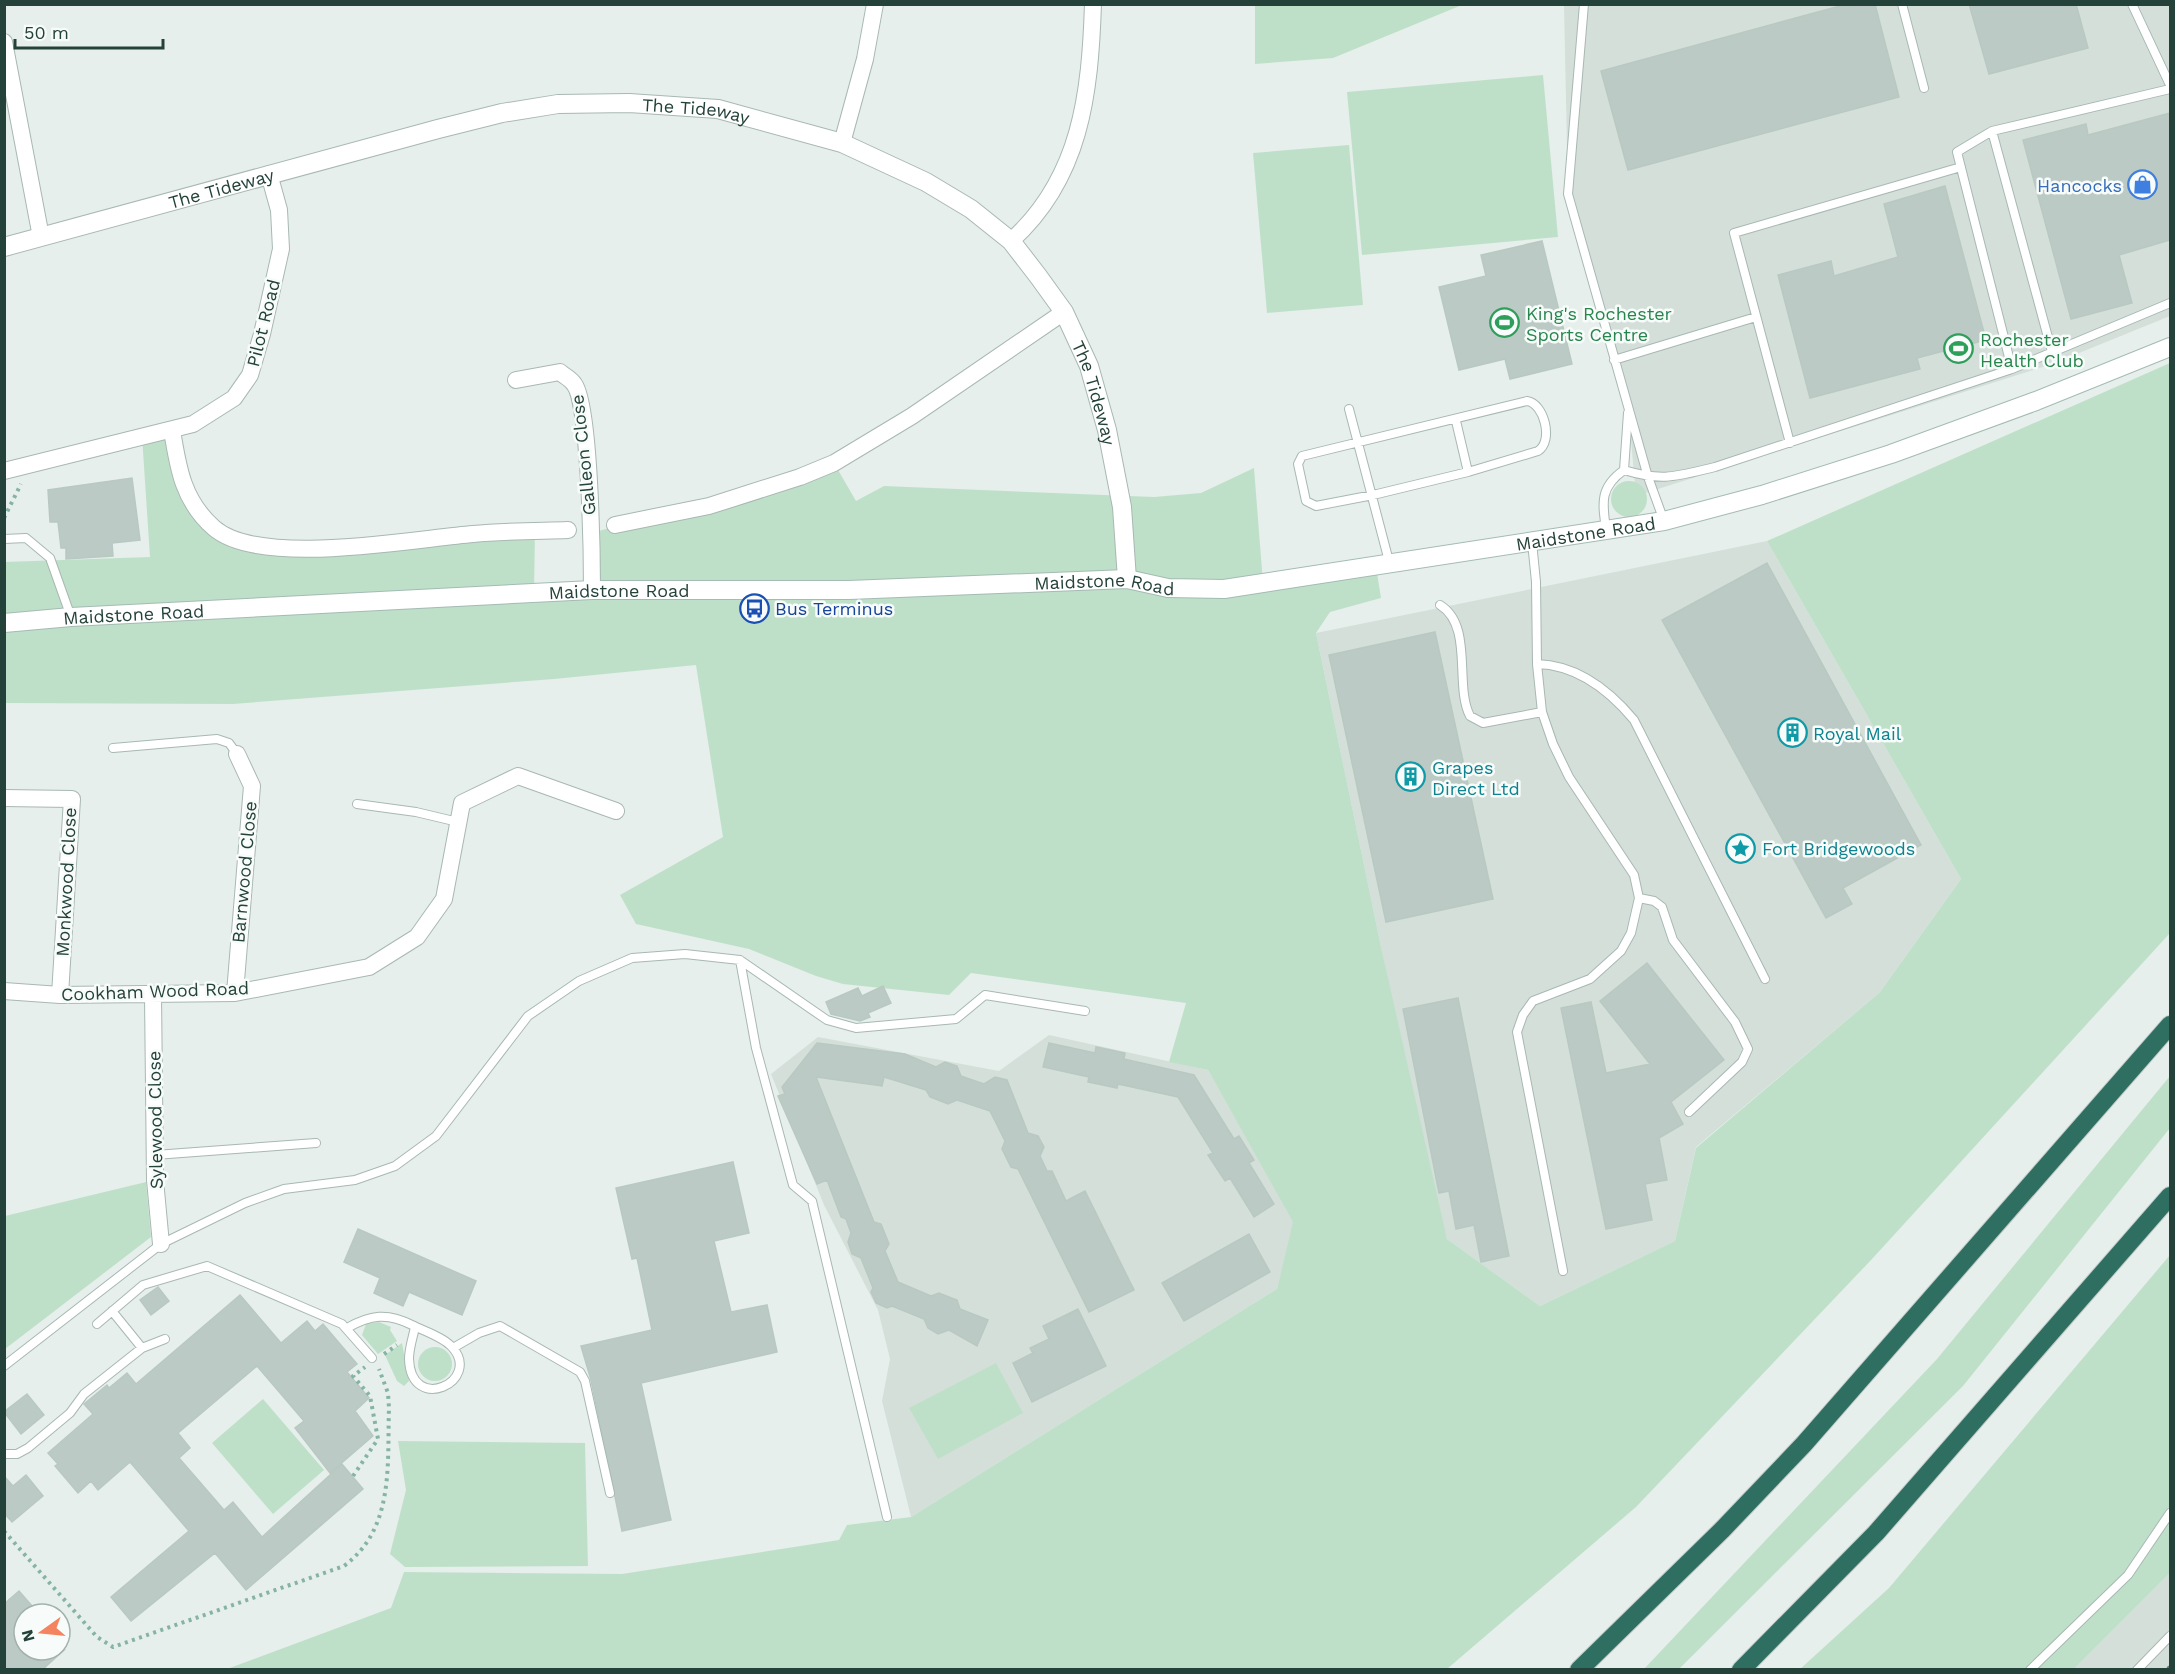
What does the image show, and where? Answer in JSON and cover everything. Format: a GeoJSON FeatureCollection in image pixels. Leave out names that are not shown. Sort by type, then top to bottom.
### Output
{"type":"FeatureCollection","features":[{"type":"Feature","properties":{"kind":"highway"},"geometry":{"type":"LineString","coordinates":[[1579,1670],[1708,1545],[1804,1444],[2170,1025]]}},
{"type":"Feature","properties":{"kind":"highway"},"geometry":{"type":"LineString","coordinates":[[1741,1670],[1876,1533],[2170,1196]]}},
{"type":"Feature","properties":{"kind":"main road","name":"The Tideway"},"geometry":{"type":"LineString","coordinates":[[4,248],[269,174],[491,116],[558,104],[629,103],[718,109],[842,143],[926,182],[971,209],[1011,241],[1064,312],[1089,366],[1107,430],[1122,507],[1127,579]]}},
{"type":"Feature","properties":{"kind":"main road","name":"Maidstone Road"},"geometry":{"type":"LineString","coordinates":[[4,623],[71,617],[592,590],[849,590],[1127,579],[1168,588],[1224,589],[1664,521],[1762,495],[1891,454],[2036,401],[2170,347]]}},
{"type":"Feature","properties":{"kind":"street"},"geometry":{"type":"LineString","coordinates":[[842,143],[865,59],[875,4]]}},
{"type":"Feature","properties":{"kind":"street"},"geometry":{"type":"LineString","coordinates":[[1011,241],[1045,205],[1076,139],[1085,108],[1090,77],[1094,4]]}},
{"type":"Feature","properties":{"kind":"street"},"geometry":{"type":"LineString","coordinates":[[4,42],[8,85],[41,237]]}},
{"type":"Feature","properties":{"kind":"street","name":"Pilot Road"},"geometry":{"type":"LineString","coordinates":[[172,430],[193,424],[215,412],[234,398],[250,375],[262,334],[281,249],[279,210],[269,174]]}},
{"type":"Feature","properties":{"kind":"street"},"geometry":{"type":"LineString","coordinates":[[615,525],[709,506],[800,477],[834,463],[912,416],[1064,312]]}},
{"type":"Feature","properties":{"kind":"street","name":"Galleon Close"},"geometry":{"type":"LineString","coordinates":[[516,380],[560,372],[575,385],[584,423],[592,533],[592,590]]}},
{"type":"Feature","properties":{"kind":"street"},"geometry":{"type":"LineString","coordinates":[[4,471],[172,430],[183,488],[196,510],[215,529],[243,543],[271,549],[345,546],[474,534],[568,530]]}},
{"type":"Feature","properties":{"kind":"street","name":"Barnwood Close"},"geometry":{"type":"LineString","coordinates":[[235,993],[252,786],[237,754]]}},
{"type":"Feature","properties":{"kind":"street","name":"Cookham Wood Road"},"geometry":{"type":"LineString","coordinates":[[4,992],[60,995],[235,993],[369,967],[417,937],[444,898],[462,803],[518,776],[616,811]]}},
{"type":"Feature","properties":{"kind":"street","name":"Monkwood Close"},"geometry":{"type":"LineString","coordinates":[[4,798],[72,799],[60,995]]}},
{"type":"Feature","properties":{"kind":"street","name":"Sylewood Close"},"geometry":{"type":"LineString","coordinates":[[153,994],[155,1155],[161,1244]]}},
{"type":"Feature","properties":{"kind":"lane"},"geometry":{"type":"LineString","coordinates":[[1584,4],[1568,194],[1648,477],[1664,521]]}},
{"type":"Feature","properties":{"kind":"lane"},"geometry":{"type":"LineString","coordinates":[[1902,4],[1924,88]]}},
{"type":"Feature","properties":{"kind":"lane"},"geometry":{"type":"LineString","coordinates":[[2012,369],[1958,152],[1992,131],[2170,87],[2133,4]]}},
{"type":"Feature","properties":{"kind":"lane"},"geometry":{"type":"LineString","coordinates":[[1992,131],[2052,352]]}},
{"type":"Feature","properties":{"kind":"lane"},"geometry":{"type":"LineString","coordinates":[[1790,443],[1734,233],[1961,167]]}},
{"type":"Feature","properties":{"kind":"lane"},"geometry":{"type":"LineString","coordinates":[[1606,530],[1604,496],[1612,478],[1624,470],[1648,477],[1669,478],[1790,443],[2012,369],[2170,303]]}},
{"type":"Feature","properties":{"kind":"lane"},"geometry":{"type":"LineString","coordinates":[[1614,360],[1756,317]]}},
{"type":"Feature","properties":{"kind":"lane"},"geometry":{"type":"LineString","coordinates":[[1532,402],[1540,409],[1547,439],[1544,447],[1538,451],[1468,472],[1316,506],[1306,501],[1298,464],[1302,456],[1359,443],[1532,402]]}},
{"type":"Feature","properties":{"kind":"lane"},"geometry":{"type":"LineString","coordinates":[[1624,470],[1628,407]]}},
{"type":"Feature","properties":{"kind":"lane"},"geometry":{"type":"LineString","coordinates":[[1349,409],[1390,565]]}},
{"type":"Feature","properties":{"kind":"lane"},"geometry":{"type":"LineString","coordinates":[[1456,421],[1468,472]]}},
{"type":"Feature","properties":{"kind":"lane"},"geometry":{"type":"LineString","coordinates":[[4,539],[26,538],[50,558],[71,617]]}},
{"type":"Feature","properties":{"kind":"lane"},"geometry":{"type":"LineString","coordinates":[[1532,542],[1536,582],[1537,664],[1542,712],[1569,777],[1634,875],[1639,898],[1631,933],[1621,951],[1590,979],[1533,1001],[1523,1015],[1517,1032],[1563,1271]]}},
{"type":"Feature","properties":{"kind":"lane"},"geometry":{"type":"LineString","coordinates":[[1440,605],[1452,616],[1461,646],[1463,689],[1470,716],[1483,723],[1542,712]]}},
{"type":"Feature","properties":{"kind":"lane"},"geometry":{"type":"LineString","coordinates":[[1537,664],[1565,668],[1585,676],[1620,703],[1634,720],[1765,979]]}},
{"type":"Feature","properties":{"kind":"lane"},"geometry":{"type":"LineString","coordinates":[[113,748],[217,739],[229,743],[237,754]]}},
{"type":"Feature","properties":{"kind":"lane"},"geometry":{"type":"LineString","coordinates":[[357,804],[416,812],[458,822]]}},
{"type":"Feature","properties":{"kind":"lane"},"geometry":{"type":"LineString","coordinates":[[1639,898],[1654,901],[1662,907],[1673,939],[1735,1022],[1747,1045],[1747,1056],[1742,1062],[1689,1112]]}},
{"type":"Feature","properties":{"kind":"lane"},"geometry":{"type":"LineString","coordinates":[[4,1366],[161,1244],[245,1203],[284,1189],[355,1180],[395,1166],[436,1136],[528,1016],[554,996],[605,968],[632,958],[685,954],[740,960],[827,1020],[856,1028],[956,1019],[985,995],[1085,1011]]}},
{"type":"Feature","properties":{"kind":"lane"},"geometry":{"type":"LineString","coordinates":[[740,960],[756,1048],[793,1185],[812,1201],[887,1517]]}},
{"type":"Feature","properties":{"kind":"lane"},"geometry":{"type":"LineString","coordinates":[[155,1155],[316,1143]]}},
{"type":"Feature","properties":{"kind":"lane"},"geometry":{"type":"LineString","coordinates":[[97,1324],[143,1285],[207,1266],[348,1328],[373,1359]]}},
{"type":"Feature","properties":{"kind":"lane"},"geometry":{"type":"LineString","coordinates":[[112,1311],[142,1348]]}},
{"type":"Feature","properties":{"kind":"lane"},"geometry":{"type":"LineString","coordinates":[[348,1328],[370,1316],[399,1319],[415,1327],[453,1348],[459,1365],[453,1381],[440,1389],[425,1387],[417,1381],[410,1366],[409,1355],[415,1327]]}},
{"type":"Feature","properties":{"kind":"lane"},"geometry":{"type":"LineString","coordinates":[[453,1348],[479,1333],[500,1326],[580,1372],[585,1381],[610,1493]]}},
{"type":"Feature","properties":{"kind":"lane"},"geometry":{"type":"LineString","coordinates":[[4,1454],[16,1454],[28,1448],[70,1413],[84,1394],[142,1348],[165,1339]]}},
{"type":"Feature","properties":{"kind":"lane"},"geometry":{"type":"LineString","coordinates":[[2030,1670],[2128,1575],[2170,1513]]}},
{"type":"Feature","properties":{"kind":"lane"},"geometry":{"type":"LineString","coordinates":[[2137,1670],[2170,1636]]}},
{"type":"Feature","properties":{"kind":"path"},"geometry":{"type":"LineString","coordinates":[[4,518],[28,465]]}},
{"type":"Feature","properties":{"kind":"path"},"geometry":{"type":"LineString","coordinates":[[353,1476],[378,1439],[370,1396],[353,1376],[373,1359],[400,1342],[396,1334],[399,1319]]}},
{"type":"Feature","properties":{"kind":"path"},"geometry":{"type":"LineString","coordinates":[[4,1531],[97,1637],[113,1647],[344,1566],[363,1548],[374,1532],[383,1513],[386,1496],[388,1393],[373,1359]]}},
{"type":"Feature","properties":{"kind":"shaded area"},"geometry":{"type":"Polygon","coordinates":[[[1564,5],[2170,5],[2170,316],[2052,364],[1636,496],[1628,407],[1568,194],[1564,5]]]}},
{"type":"Feature","properties":{"kind":"shaded area"},"geometry":{"type":"Polygon","coordinates":[[[1767,541],[1961,879],[1880,992],[1696,1147],[1675,1241],[1540,1306],[1447,1239],[1420,1136],[1316,633],[1767,541]]]}},
{"type":"Feature","properties":{"kind":"shaded area"},"geometry":{"type":"Polygon","coordinates":[[[1049,1035],[1208,1070],[1294,1222],[1277,1289],[911,1517],[882,1401],[890,1359],[878,1310],[824,1205],[771,1074],[818,1037],[999,1071],[1049,1035]]]}},
{"type":"Feature","properties":{"kind":"shaded area"},"geometry":{"type":"Polygon","coordinates":[[[2170,1573],[2170,1669],[2074,1669],[2170,1573]]]}},
{"type":"Feature","properties":{"kind":"green space"},"geometry":{"type":"Polygon","coordinates":[[[1255,4],[1462,5],[1333,58],[1255,64],[1255,4]]]}},
{"type":"Feature","properties":{"kind":"green space"},"geometry":{"type":"Polygon","coordinates":[[[1543,75],[1558,237],[1362,255],[1347,92],[1543,75]]]}},
{"type":"Feature","properties":{"kind":"green space"},"geometry":{"type":"Polygon","coordinates":[[[1349,145],[1363,305],[1267,313],[1253,153],[1349,145]]]}},
{"type":"Feature","properties":{"kind":"green space"},"geometry":{"type":"Polygon","coordinates":[[[2170,363],[2170,933],[1872,1259],[1636,1507],[1447,1669],[227,1669],[391,1608],[404,1572],[622,1574],[839,1540],[847,1525],[911,1517],[1277,1289],[1293,1222],[1208,1070],[1169,1062],[1186,1003],[971,973],[949,995],[843,984],[816,976],[749,949],[636,924],[620,895],[723,837],[696,665],[554,679],[233,704],[5,703],[4,562],[150,557],[142,436],[172,430],[176,458],[215,529],[271,549],[535,531],[534,591],[592,589],[592,533],[834,463],[856,501],[884,486],[1154,497],[1201,493],[1254,468],[1263,583],[1376,567],[1381,598],[1330,612],[1316,633],[1381,947],[1447,1239],[1540,1306],[1675,1241],[1696,1148],[1880,992],[1961,879],[1767,541],[2170,363]]]}},
{"type":"Feature","properties":{"kind":"green space"},"geometry":{"type":"Polygon","coordinates":[[[1629,481],[1642,486],[1647,499],[1642,512],[1629,517],[1616,512],[1611,499],[1616,486],[1629,481]]]}},
{"type":"Feature","properties":{"kind":"green space"},"geometry":{"type":"Polygon","coordinates":[[[2170,1076],[2170,1128],[1963,1386],[1679,1669],[1644,1669],[1937,1359],[2170,1076]]]}},
{"type":"Feature","properties":{"kind":"green space"},"geometry":{"type":"Polygon","coordinates":[[[146,1182],[151,1237],[5,1349],[5,1216],[146,1182]]]}},
{"type":"Feature","properties":{"kind":"green space"},"geometry":{"type":"Polygon","coordinates":[[[2170,1255],[2170,1573],[2074,1669],[1799,1670],[1889,1588],[2170,1255]]]}},
{"type":"Feature","properties":{"kind":"green space"},"geometry":{"type":"Polygon","coordinates":[[[379,1322],[391,1327],[390,1330],[397,1341],[378,1354],[362,1335],[366,1324],[379,1322]]]}},
{"type":"Feature","properties":{"kind":"green space"},"geometry":{"type":"Polygon","coordinates":[[[402,1343],[409,1381],[404,1386],[397,1381],[385,1355],[402,1343]]]}},
{"type":"Feature","properties":{"kind":"green space"},"geometry":{"type":"Polygon","coordinates":[[[435,1347],[447,1352],[452,1364],[447,1376],[435,1381],[423,1376],[418,1364],[423,1352],[435,1347]]]}},
{"type":"Feature","properties":{"kind":"green space"},"geometry":{"type":"Polygon","coordinates":[[[996,1363],[1023,1413],[938,1459],[909,1408],[996,1363]]]}},
{"type":"Feature","properties":{"kind":"green space"},"geometry":{"type":"Polygon","coordinates":[[[263,1399],[324,1470],[273,1514],[212,1443],[263,1399]]]}},
{"type":"Feature","properties":{"kind":"green space"},"geometry":{"type":"Polygon","coordinates":[[[398,1441],[585,1443],[588,1566],[405,1567],[390,1554],[406,1490],[398,1441]]]}},
{"type":"Feature","properties":{"kind":"building"},"geometry":{"type":"Polygon","coordinates":[[[1847,4],[1875,4],[1899,97],[1628,170],[1601,71],[1847,4]]]}},
{"type":"Feature","properties":{"kind":"building"},"geometry":{"type":"Polygon","coordinates":[[[1969,4],[2076,4],[2088,48],[1989,74],[1969,4]]]}},
{"type":"Feature","properties":{"kind":"building"},"geometry":{"type":"Polygon","coordinates":[[[2170,113],[2170,240],[2119,255],[2132,303],[2071,319],[2023,140],[2086,124],[2088,135],[2170,113]]]}},
{"type":"Feature","properties":{"kind":"building"},"geometry":{"type":"Polygon","coordinates":[[[1945,186],[1986,340],[1917,358],[1920,369],[1810,398],[1778,275],[1831,261],[1834,276],[1898,257],[1884,204],[1945,186]]]}},
{"type":"Feature","properties":{"kind":"building","name":"King's Rochester Sports Centre"},"geometry":{"type":"Polygon","coordinates":[[[1542,241],[1572,364],[1510,379],[1505,359],[1459,370],[1439,287],[1486,276],[1481,255],[1542,241]]]}},
{"type":"Feature","properties":{"kind":"building"},"geometry":{"type":"Polygon","coordinates":[[[132,478],[140,540],[112,543],[113,556],[66,559],[66,548],[61,548],[58,522],[50,522],[48,490],[132,478]]]}},
{"type":"Feature","properties":{"kind":"building","name":"Royal Mail"},"geometry":{"type":"Polygon","coordinates":[[[1767,563],[1921,845],[1843,888],[1852,904],[1826,918],[1662,620],[1767,563]]]}},
{"type":"Feature","properties":{"kind":"building","name":"Grapes Direct Ltd"},"geometry":{"type":"Polygon","coordinates":[[[1435,632],[1493,899],[1386,922],[1329,655],[1435,632]]]}},
{"type":"Feature","properties":{"kind":"building"},"geometry":{"type":"Polygon","coordinates":[[[1647,963],[1724,1060],[1671,1102],[1683,1124],[1659,1138],[1667,1180],[1645,1184],[1652,1220],[1606,1229],[1561,1008],[1591,1002],[1606,1073],[1650,1064],[1600,1001],[1647,963]]]}},
{"type":"Feature","properties":{"kind":"building"},"geometry":{"type":"Polygon","coordinates":[[[883,986],[891,1003],[868,1013],[870,1017],[860,1021],[831,1014],[826,1002],[858,988],[862,996],[883,986]]]}},
{"type":"Feature","properties":{"kind":"building"},"geometry":{"type":"Polygon","coordinates":[[[1458,998],[1509,1256],[1481,1262],[1474,1225],[1456,1229],[1449,1191],[1439,1193],[1403,1009],[1458,998]]]}},
{"type":"Feature","properties":{"kind":"building"},"geometry":{"type":"Polygon","coordinates":[[[817,1043],[905,1054],[936,1067],[945,1062],[957,1066],[961,1076],[984,1084],[995,1077],[1007,1080],[1028,1133],[1038,1136],[1044,1147],[1040,1156],[1047,1171],[1052,1171],[1066,1201],[1085,1191],[1134,1290],[1089,1312],[1018,1169],[1011,1167],[1002,1149],[1005,1141],[990,1111],[957,1100],[948,1104],[930,1097],[926,1090],[884,1077],[882,1086],[816,1077],[874,1222],[881,1224],[889,1244],[885,1251],[898,1282],[931,1296],[939,1293],[957,1300],[960,1309],[988,1320],[977,1346],[949,1330],[938,1334],[928,1328],[924,1319],[892,1306],[887,1308],[876,1303],[871,1292],[873,1288],[861,1258],[852,1254],[848,1242],[851,1233],[846,1219],[841,1217],[827,1180],[817,1184],[778,1096],[785,1094],[782,1087],[817,1043]]]}},
{"type":"Feature","properties":{"kind":"building"},"geometry":{"type":"Polygon","coordinates":[[[1049,1043],[1095,1053],[1096,1047],[1125,1053],[1124,1059],[1194,1075],[1234,1139],[1239,1136],[1254,1160],[1249,1163],[1274,1204],[1254,1217],[1230,1178],[1225,1181],[1208,1155],[1213,1153],[1178,1097],[1118,1084],[1117,1088],[1088,1082],[1089,1077],[1043,1067],[1049,1043]]]}},
{"type":"Feature","properties":{"kind":"building"},"geometry":{"type":"Polygon","coordinates":[[[733,1162],[749,1233],[714,1241],[731,1312],[767,1305],[777,1352],[641,1383],[671,1520],[622,1531],[591,1380],[581,1346],[652,1330],[637,1258],[632,1259],[616,1188],[733,1162]]]}},
{"type":"Feature","properties":{"kind":"building"},"geometry":{"type":"Polygon","coordinates":[[[358,1229],[476,1281],[462,1315],[409,1292],[403,1306],[374,1293],[380,1278],[344,1262],[358,1229]]]}},
{"type":"Feature","properties":{"kind":"building"},"geometry":{"type":"Polygon","coordinates":[[[1249,1234],[1270,1272],[1184,1321],[1162,1283],[1249,1234]]]}},
{"type":"Feature","properties":{"kind":"building"},"geometry":{"type":"Polygon","coordinates":[[[158,1287],[169,1301],[151,1315],[140,1300],[158,1287]]]}},
{"type":"Feature","properties":{"kind":"building"},"geometry":{"type":"Polygon","coordinates":[[[240,1295],[281,1343],[307,1321],[315,1331],[323,1324],[357,1364],[347,1372],[369,1398],[355,1411],[373,1436],[330,1473],[295,1428],[304,1421],[257,1366],[178,1433],[190,1448],[179,1458],[224,1510],[233,1502],[262,1537],[342,1464],[363,1489],[246,1590],[215,1553],[131,1621],[111,1597],[189,1531],[130,1462],[98,1490],[91,1481],[78,1493],[55,1466],[58,1464],[48,1453],[93,1414],[84,1404],[107,1385],[109,1388],[127,1373],[136,1384],[240,1295]]]}},
{"type":"Feature","properties":{"kind":"building"},"geometry":{"type":"Polygon","coordinates":[[[1078,1309],[1106,1366],[1032,1402],[1013,1363],[1033,1353],[1030,1348],[1049,1339],[1043,1326],[1078,1309]]]}},
{"type":"Feature","properties":{"kind":"building"},"geometry":{"type":"Polygon","coordinates":[[[27,1394],[44,1415],[21,1434],[4,1412],[27,1394]]]}},
{"type":"Feature","properties":{"kind":"building"},"geometry":{"type":"Polygon","coordinates":[[[26,1475],[43,1496],[12,1522],[4,1513],[4,1476],[13,1486],[26,1475]]]}},
{"type":"Feature","properties":{"kind":"building"},"geometry":{"type":"Polygon","coordinates":[[[19,1591],[29,1602],[12,1602],[12,1662],[51,1662],[42,1670],[4,1670],[4,1604],[19,1591]]]}},
{"type":"Feature","properties":{"kind":"place","name":"Hancocks"},"geometry":{"type":"Point","coordinates":[2143,185]}},
{"type":"Feature","properties":{"kind":"place","name":"King's Rochester Sports Centre"},"geometry":{"type":"Point","coordinates":[1505,323]}},
{"type":"Feature","properties":{"kind":"place","name":"Rochester Health Club"},"geometry":{"type":"Point","coordinates":[1959,349]}},
{"type":"Feature","properties":{"kind":"place","name":"Bus Terminus"},"geometry":{"type":"Point","coordinates":[754,608]}},
{"type":"Feature","properties":{"kind":"place","name":"Royal Mail"},"geometry":{"type":"Point","coordinates":[1792,733]}},
{"type":"Feature","properties":{"kind":"place","name":"Grapes Direct Ltd"},"geometry":{"type":"Point","coordinates":[1411,777]}},
{"type":"Feature","properties":{"kind":"place","name":"Fort Bridgewoods"},"geometry":{"type":"Point","coordinates":[1741,848]}}]}
